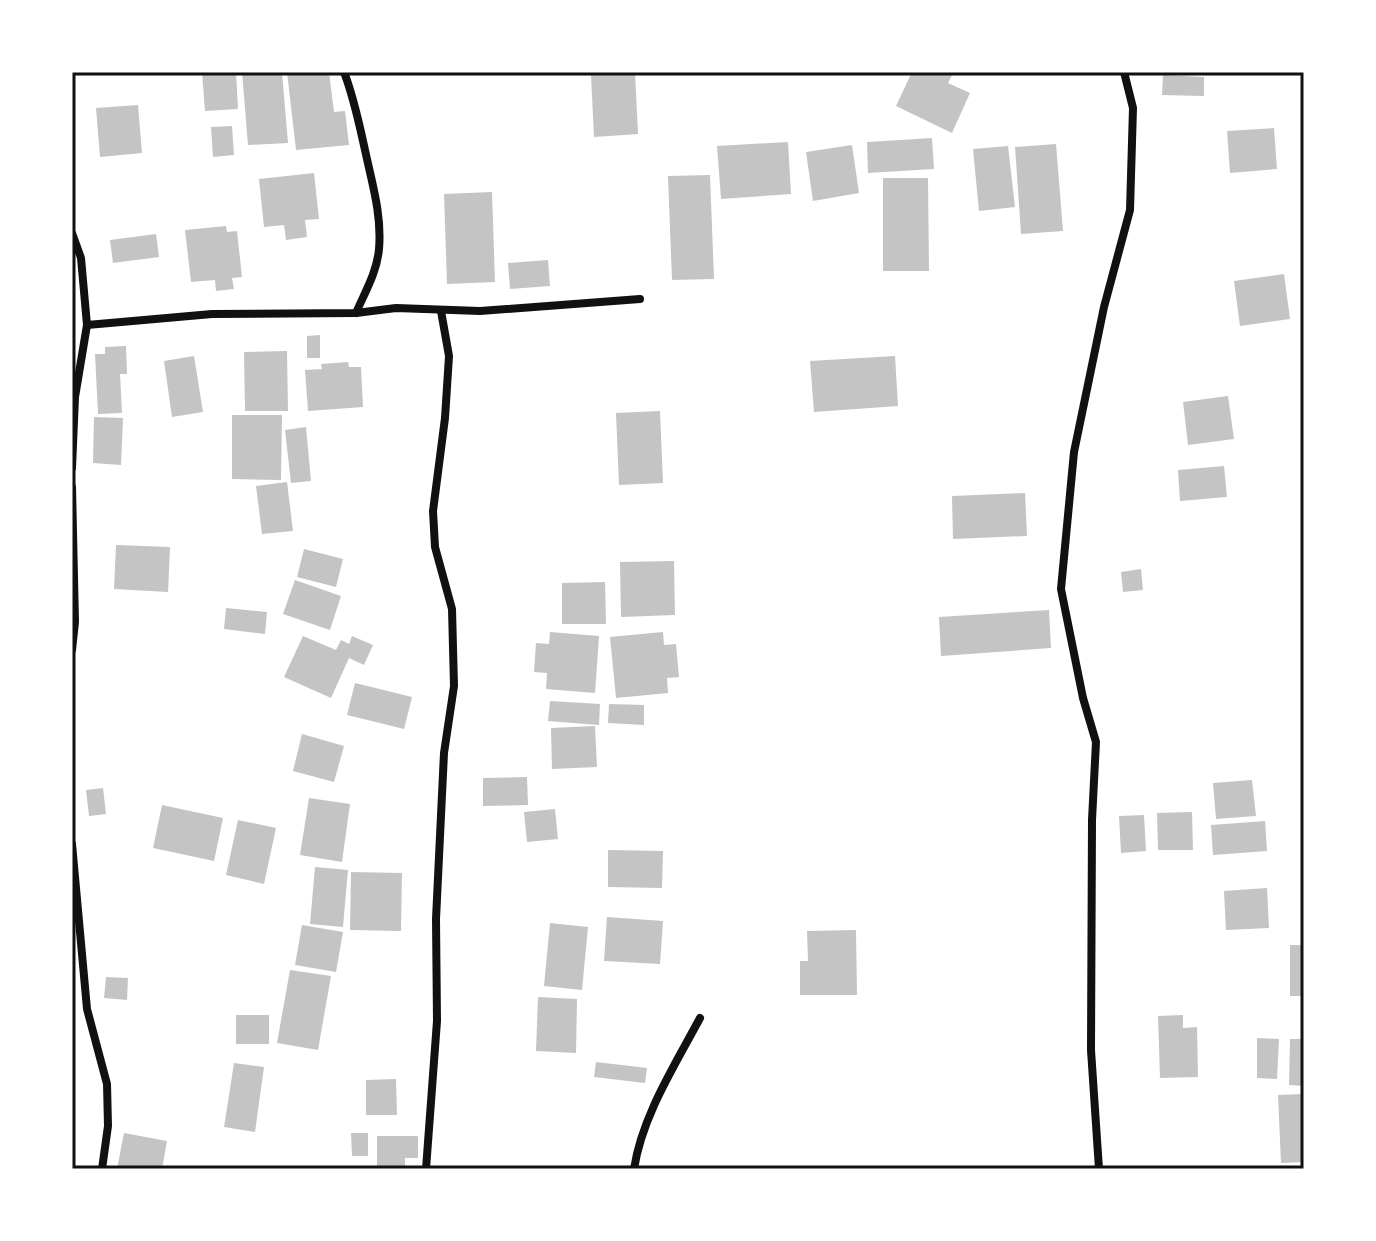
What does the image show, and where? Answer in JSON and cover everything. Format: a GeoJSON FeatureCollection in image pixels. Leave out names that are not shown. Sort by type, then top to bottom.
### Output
{"type":"FeatureCollection","features":[{"type":"Feature","properties":{"kind":"street"},"geometry":{"type":"LineString","coordinates":[[344,72],[358,117],[376,196],[379,225],[379,250],[374,273],[356,313]]}},
{"type":"Feature","properties":{"kind":"street"},"geometry":{"type":"LineString","coordinates":[[1099,1169],[1091,1050],[1092,820],[1096,742],[1083,698],[1061,589],[1074,452],[1104,307],[1130,210],[1133,108],[1124,72]]}},
{"type":"Feature","properties":{"kind":"street"},"geometry":{"type":"LineString","coordinates":[[72,233],[81,258],[87,325],[75,397],[72,468]]}},
{"type":"Feature","properties":{"kind":"street"},"geometry":{"type":"LineString","coordinates":[[87,325],[212,314],[356,313],[396,308],[441,311],[640,299]]}},
{"type":"Feature","properties":{"kind":"street"},"geometry":{"type":"LineString","coordinates":[[426,1169],[437,1021],[436,919],[444,753],[454,686],[452,609],[435,547],[433,511],[449,356],[441,311]]}},
{"type":"Feature","properties":{"kind":"street"},"geometry":{"type":"LineString","coordinates":[[72,487],[75,596],[72,650]]}},
{"type":"Feature","properties":{"kind":"street"},"geometry":{"type":"LineString","coordinates":[[72,844],[87,1009],[107,1084],[108,1126],[102,1169]]}},
{"type":"Feature","properties":{"kind":"street"},"geometry":{"type":"LineString","coordinates":[[634,1169],[637,1148],[667,1080],[700,1018]]}},
{"type":"Feature","properties":{"kind":"building"},"geometry":{"type":"Polygon","coordinates":[[[202,72],[236,72],[238,109],[205,111],[202,72]]]}},
{"type":"Feature","properties":{"kind":"building"},"geometry":{"type":"Polygon","coordinates":[[[242,72],[282,72],[288,143],[248,145],[242,72]]]}},
{"type":"Feature","properties":{"kind":"building"},"geometry":{"type":"Polygon","coordinates":[[[287,72],[329,72],[334,112],[345,111],[349,145],[296,150],[287,72]]]}},
{"type":"Feature","properties":{"kind":"building"},"geometry":{"type":"Polygon","coordinates":[[[635,72],[638,134],[594,137],[591,75],[635,72]]]}},
{"type":"Feature","properties":{"kind":"building"},"geometry":{"type":"Polygon","coordinates":[[[912,72],[931,75],[932,72],[953,73],[948,83],[970,93],[952,133],[896,106],[912,72]]]}},
{"type":"Feature","properties":{"kind":"building"},"geometry":{"type":"Polygon","coordinates":[[[1163,75],[1204,77],[1204,96],[1162,95],[1163,75]]]}},
{"type":"Feature","properties":{"kind":"building"},"geometry":{"type":"Polygon","coordinates":[[[138,105],[142,153],[100,157],[96,108],[138,105]]]}},
{"type":"Feature","properties":{"kind":"building"},"geometry":{"type":"Polygon","coordinates":[[[232,126],[234,155],[213,157],[211,127],[232,126]]]}},
{"type":"Feature","properties":{"kind":"building"},"geometry":{"type":"Polygon","coordinates":[[[1274,128],[1277,169],[1230,173],[1227,131],[1274,128]]]}},
{"type":"Feature","properties":{"kind":"building"},"geometry":{"type":"Polygon","coordinates":[[[932,138],[934,169],[868,173],[867,142],[932,138]]]}},
{"type":"Feature","properties":{"kind":"building"},"geometry":{"type":"Polygon","coordinates":[[[788,142],[791,194],[721,199],[717,146],[788,142]]]}},
{"type":"Feature","properties":{"kind":"building"},"geometry":{"type":"Polygon","coordinates":[[[1056,144],[1063,231],[1021,234],[1015,147],[1056,144]]]}},
{"type":"Feature","properties":{"kind":"building"},"geometry":{"type":"Polygon","coordinates":[[[852,145],[859,193],[813,201],[806,152],[852,145]]]}},
{"type":"Feature","properties":{"kind":"building"},"geometry":{"type":"Polygon","coordinates":[[[1008,146],[1015,207],[979,211],[973,149],[1008,146]]]}},
{"type":"Feature","properties":{"kind":"building"},"geometry":{"type":"Polygon","coordinates":[[[314,173],[319,219],[305,220],[307,237],[286,240],[284,225],[264,227],[259,179],[314,173]]]}},
{"type":"Feature","properties":{"kind":"building"},"geometry":{"type":"Polygon","coordinates":[[[710,175],[714,279],[672,280],[668,176],[710,175]]]}},
{"type":"Feature","properties":{"kind":"building"},"geometry":{"type":"Polygon","coordinates":[[[883,178],[928,178],[929,271],[883,271],[883,178]]]}},
{"type":"Feature","properties":{"kind":"building"},"geometry":{"type":"Polygon","coordinates":[[[492,192],[495,282],[447,284],[444,194],[492,192]]]}},
{"type":"Feature","properties":{"kind":"building"},"geometry":{"type":"Polygon","coordinates":[[[226,226],[227,232],[237,231],[242,277],[232,278],[234,289],[216,291],[215,280],[191,282],[185,230],[226,226]]]}},
{"type":"Feature","properties":{"kind":"building"},"geometry":{"type":"Polygon","coordinates":[[[156,234],[159,257],[113,263],[110,240],[156,234]]]}},
{"type":"Feature","properties":{"kind":"building"},"geometry":{"type":"Polygon","coordinates":[[[548,260],[550,286],[510,289],[508,263],[548,260]]]}},
{"type":"Feature","properties":{"kind":"building"},"geometry":{"type":"Polygon","coordinates":[[[1284,274],[1290,319],[1240,326],[1234,281],[1284,274]]]}},
{"type":"Feature","properties":{"kind":"building"},"geometry":{"type":"Polygon","coordinates":[[[320,335],[320,358],[307,358],[307,336],[320,335]]]}},
{"type":"Feature","properties":{"kind":"building"},"geometry":{"type":"Polygon","coordinates":[[[126,346],[127,374],[120,374],[122,413],[98,414],[95,354],[105,354],[105,347],[126,346]]]}},
{"type":"Feature","properties":{"kind":"building"},"geometry":{"type":"Polygon","coordinates":[[[287,351],[288,411],[245,411],[244,352],[287,351]]]}},
{"type":"Feature","properties":{"kind":"building"},"geometry":{"type":"Polygon","coordinates":[[[194,356],[203,412],[172,417],[164,361],[194,356]]]}},
{"type":"Feature","properties":{"kind":"building"},"geometry":{"type":"Polygon","coordinates":[[[895,356],[898,406],[814,412],[810,361],[895,356]]]}},
{"type":"Feature","properties":{"kind":"building"},"geometry":{"type":"Polygon","coordinates":[[[348,362],[349,367],[361,367],[363,407],[308,411],[305,370],[322,369],[321,364],[348,362]]]}},
{"type":"Feature","properties":{"kind":"building"},"geometry":{"type":"Polygon","coordinates":[[[1228,396],[1234,439],[1188,445],[1183,402],[1228,396]]]}},
{"type":"Feature","properties":{"kind":"building"},"geometry":{"type":"Polygon","coordinates":[[[660,411],[663,483],[619,485],[616,413],[660,411]]]}},
{"type":"Feature","properties":{"kind":"building"},"geometry":{"type":"Polygon","coordinates":[[[232,415],[282,415],[281,480],[232,479],[232,415]]]}},
{"type":"Feature","properties":{"kind":"building"},"geometry":{"type":"Polygon","coordinates":[[[94,417],[123,418],[121,465],[93,463],[94,417]]]}},
{"type":"Feature","properties":{"kind":"building"},"geometry":{"type":"Polygon","coordinates":[[[306,427],[311,481],[291,483],[285,430],[306,427]]]}},
{"type":"Feature","properties":{"kind":"building"},"geometry":{"type":"Polygon","coordinates":[[[1224,466],[1227,497],[1180,501],[1178,470],[1224,466]]]}},
{"type":"Feature","properties":{"kind":"building"},"geometry":{"type":"Polygon","coordinates":[[[287,482],[293,531],[262,534],[256,486],[287,482]]]}},
{"type":"Feature","properties":{"kind":"building"},"geometry":{"type":"Polygon","coordinates":[[[1025,493],[1027,536],[953,539],[952,496],[1025,493]]]}},
{"type":"Feature","properties":{"kind":"building"},"geometry":{"type":"Polygon","coordinates":[[[116,545],[170,547],[168,592],[114,589],[116,545]]]}},
{"type":"Feature","properties":{"kind":"building"},"geometry":{"type":"Polygon","coordinates":[[[304,549],[343,559],[336,587],[297,577],[304,549]]]}},
{"type":"Feature","properties":{"kind":"building"},"geometry":{"type":"Polygon","coordinates":[[[674,561],[675,615],[621,617],[620,562],[674,561]]]}},
{"type":"Feature","properties":{"kind":"building"},"geometry":{"type":"Polygon","coordinates":[[[1141,569],[1143,590],[1123,592],[1121,572],[1141,569]]]}},
{"type":"Feature","properties":{"kind":"building"},"geometry":{"type":"Polygon","coordinates":[[[295,580],[341,596],[330,630],[283,614],[295,580]]]}},
{"type":"Feature","properties":{"kind":"building"},"geometry":{"type":"Polygon","coordinates":[[[605,582],[606,624],[562,624],[562,583],[605,582]]]}},
{"type":"Feature","properties":{"kind":"building"},"geometry":{"type":"Polygon","coordinates":[[[226,608],[267,612],[265,634],[224,629],[226,608]]]}},
{"type":"Feature","properties":{"kind":"building"},"geometry":{"type":"Polygon","coordinates":[[[1049,610],[1051,648],[941,656],[939,617],[1049,610]]]}},
{"type":"Feature","properties":{"kind":"building"},"geometry":{"type":"Polygon","coordinates":[[[550,632],[599,636],[595,693],[546,689],[547,673],[534,672],[536,643],[549,644],[550,632]]]}},
{"type":"Feature","properties":{"kind":"building"},"geometry":{"type":"Polygon","coordinates":[[[663,632],[664,645],[676,644],[679,677],[667,678],[668,693],[616,698],[610,637],[663,632]]]}},
{"type":"Feature","properties":{"kind":"building"},"geometry":{"type":"Polygon","coordinates":[[[303,636],[336,650],[341,640],[349,644],[352,636],[373,645],[364,665],[349,658],[331,698],[284,677],[303,636]]]}},
{"type":"Feature","properties":{"kind":"building"},"geometry":{"type":"Polygon","coordinates":[[[355,683],[412,697],[404,729],[347,715],[355,683]]]}},
{"type":"Feature","properties":{"kind":"building"},"geometry":{"type":"Polygon","coordinates":[[[550,701],[600,704],[599,725],[548,721],[550,701]]]}},
{"type":"Feature","properties":{"kind":"building"},"geometry":{"type":"Polygon","coordinates":[[[609,704],[644,705],[644,725],[608,723],[609,704]]]}},
{"type":"Feature","properties":{"kind":"building"},"geometry":{"type":"Polygon","coordinates":[[[595,726],[597,767],[552,769],[551,728],[595,726]]]}},
{"type":"Feature","properties":{"kind":"building"},"geometry":{"type":"Polygon","coordinates":[[[302,734],[344,746],[334,782],[293,771],[302,734]]]}},
{"type":"Feature","properties":{"kind":"building"},"geometry":{"type":"Polygon","coordinates":[[[527,777],[528,805],[483,806],[483,778],[527,777]]]}},
{"type":"Feature","properties":{"kind":"building"},"geometry":{"type":"Polygon","coordinates":[[[1252,780],[1256,816],[1216,819],[1213,783],[1252,780]]]}},
{"type":"Feature","properties":{"kind":"building"},"geometry":{"type":"Polygon","coordinates":[[[103,788],[106,814],[89,816],[86,790],[103,788]]]}},
{"type":"Feature","properties":{"kind":"building"},"geometry":{"type":"Polygon","coordinates":[[[309,798],[350,804],[342,862],[300,855],[309,798]]]}},
{"type":"Feature","properties":{"kind":"building"},"geometry":{"type":"Polygon","coordinates":[[[162,805],[223,818],[214,861],[153,848],[162,805]]]}},
{"type":"Feature","properties":{"kind":"building"},"geometry":{"type":"Polygon","coordinates":[[[555,809],[558,839],[527,842],[524,812],[555,809]]]}},
{"type":"Feature","properties":{"kind":"building"},"geometry":{"type":"Polygon","coordinates":[[[1192,812],[1193,850],[1158,850],[1157,813],[1192,812]]]}},
{"type":"Feature","properties":{"kind":"building"},"geometry":{"type":"Polygon","coordinates":[[[1144,815],[1146,851],[1121,853],[1119,816],[1144,815]]]}},
{"type":"Feature","properties":{"kind":"building"},"geometry":{"type":"Polygon","coordinates":[[[238,820],[276,828],[264,884],[226,875],[238,820]]]}},
{"type":"Feature","properties":{"kind":"building"},"geometry":{"type":"Polygon","coordinates":[[[1265,821],[1267,851],[1213,855],[1211,825],[1265,821]]]}},
{"type":"Feature","properties":{"kind":"building"},"geometry":{"type":"Polygon","coordinates":[[[608,850],[663,851],[662,888],[608,887],[608,850]]]}},
{"type":"Feature","properties":{"kind":"building"},"geometry":{"type":"Polygon","coordinates":[[[315,867],[348,870],[343,927],[310,924],[315,867]]]}},
{"type":"Feature","properties":{"kind":"building"},"geometry":{"type":"Polygon","coordinates":[[[351,872],[402,873],[401,931],[350,930],[351,872]]]}},
{"type":"Feature","properties":{"kind":"building"},"geometry":{"type":"Polygon","coordinates":[[[1267,888],[1269,928],[1226,930],[1224,891],[1267,888]]]}},
{"type":"Feature","properties":{"kind":"building"},"geometry":{"type":"Polygon","coordinates":[[[607,917],[663,921],[660,964],[604,961],[607,917]]]}},
{"type":"Feature","properties":{"kind":"building"},"geometry":{"type":"Polygon","coordinates":[[[550,923],[588,927],[582,990],[544,986],[550,923]]]}},
{"type":"Feature","properties":{"kind":"building"},"geometry":{"type":"Polygon","coordinates":[[[302,925],[343,932],[336,972],[295,965],[302,925]]]}},
{"type":"Feature","properties":{"kind":"building"},"geometry":{"type":"Polygon","coordinates":[[[856,930],[857,995],[800,995],[800,961],[808,961],[807,931],[856,930]]]}},
{"type":"Feature","properties":{"kind":"building"},"geometry":{"type":"Polygon","coordinates":[[[1290,945],[1304,945],[1304,996],[1290,996],[1290,945]]]}},
{"type":"Feature","properties":{"kind":"building"},"geometry":{"type":"Polygon","coordinates":[[[290,970],[331,976],[318,1050],[277,1043],[290,970]]]}},
{"type":"Feature","properties":{"kind":"building"},"geometry":{"type":"Polygon","coordinates":[[[106,977],[128,978],[127,1000],[104,998],[106,977]]]}},
{"type":"Feature","properties":{"kind":"building"},"geometry":{"type":"Polygon","coordinates":[[[538,997],[577,999],[576,1053],[536,1051],[538,997]]]}},
{"type":"Feature","properties":{"kind":"building"},"geometry":{"type":"Polygon","coordinates":[[[236,1015],[269,1015],[269,1044],[236,1044],[236,1015]]]}},
{"type":"Feature","properties":{"kind":"building"},"geometry":{"type":"Polygon","coordinates":[[[1183,1015],[1183,1028],[1197,1027],[1198,1077],[1160,1078],[1158,1016],[1183,1015]]]}},
{"type":"Feature","properties":{"kind":"building"},"geometry":{"type":"Polygon","coordinates":[[[1257,1038],[1279,1039],[1277,1079],[1257,1078],[1257,1038]]]}},
{"type":"Feature","properties":{"kind":"building"},"geometry":{"type":"Polygon","coordinates":[[[1290,1039],[1304,1039],[1304,1086],[1289,1085],[1290,1039]]]}},
{"type":"Feature","properties":{"kind":"building"},"geometry":{"type":"Polygon","coordinates":[[[596,1062],[647,1068],[645,1083],[594,1077],[596,1062]]]}},
{"type":"Feature","properties":{"kind":"building"},"geometry":{"type":"Polygon","coordinates":[[[234,1063],[264,1067],[255,1132],[224,1127],[234,1063]]]}},
{"type":"Feature","properties":{"kind":"building"},"geometry":{"type":"Polygon","coordinates":[[[396,1079],[397,1115],[366,1115],[366,1080],[396,1079]]]}},
{"type":"Feature","properties":{"kind":"building"},"geometry":{"type":"Polygon","coordinates":[[[1304,1094],[1304,1162],[1281,1163],[1278,1095],[1304,1094]]]}},
{"type":"Feature","properties":{"kind":"building"},"geometry":{"type":"Polygon","coordinates":[[[124,1133],[167,1141],[162,1169],[117,1169],[124,1133]]]}},
{"type":"Feature","properties":{"kind":"building"},"geometry":{"type":"Polygon","coordinates":[[[351,1133],[368,1133],[368,1156],[352,1156],[351,1133]]]}},
{"type":"Feature","properties":{"kind":"building"},"geometry":{"type":"Polygon","coordinates":[[[377,1136],[418,1136],[418,1158],[405,1158],[405,1169],[377,1169],[377,1136]]]}}]}
